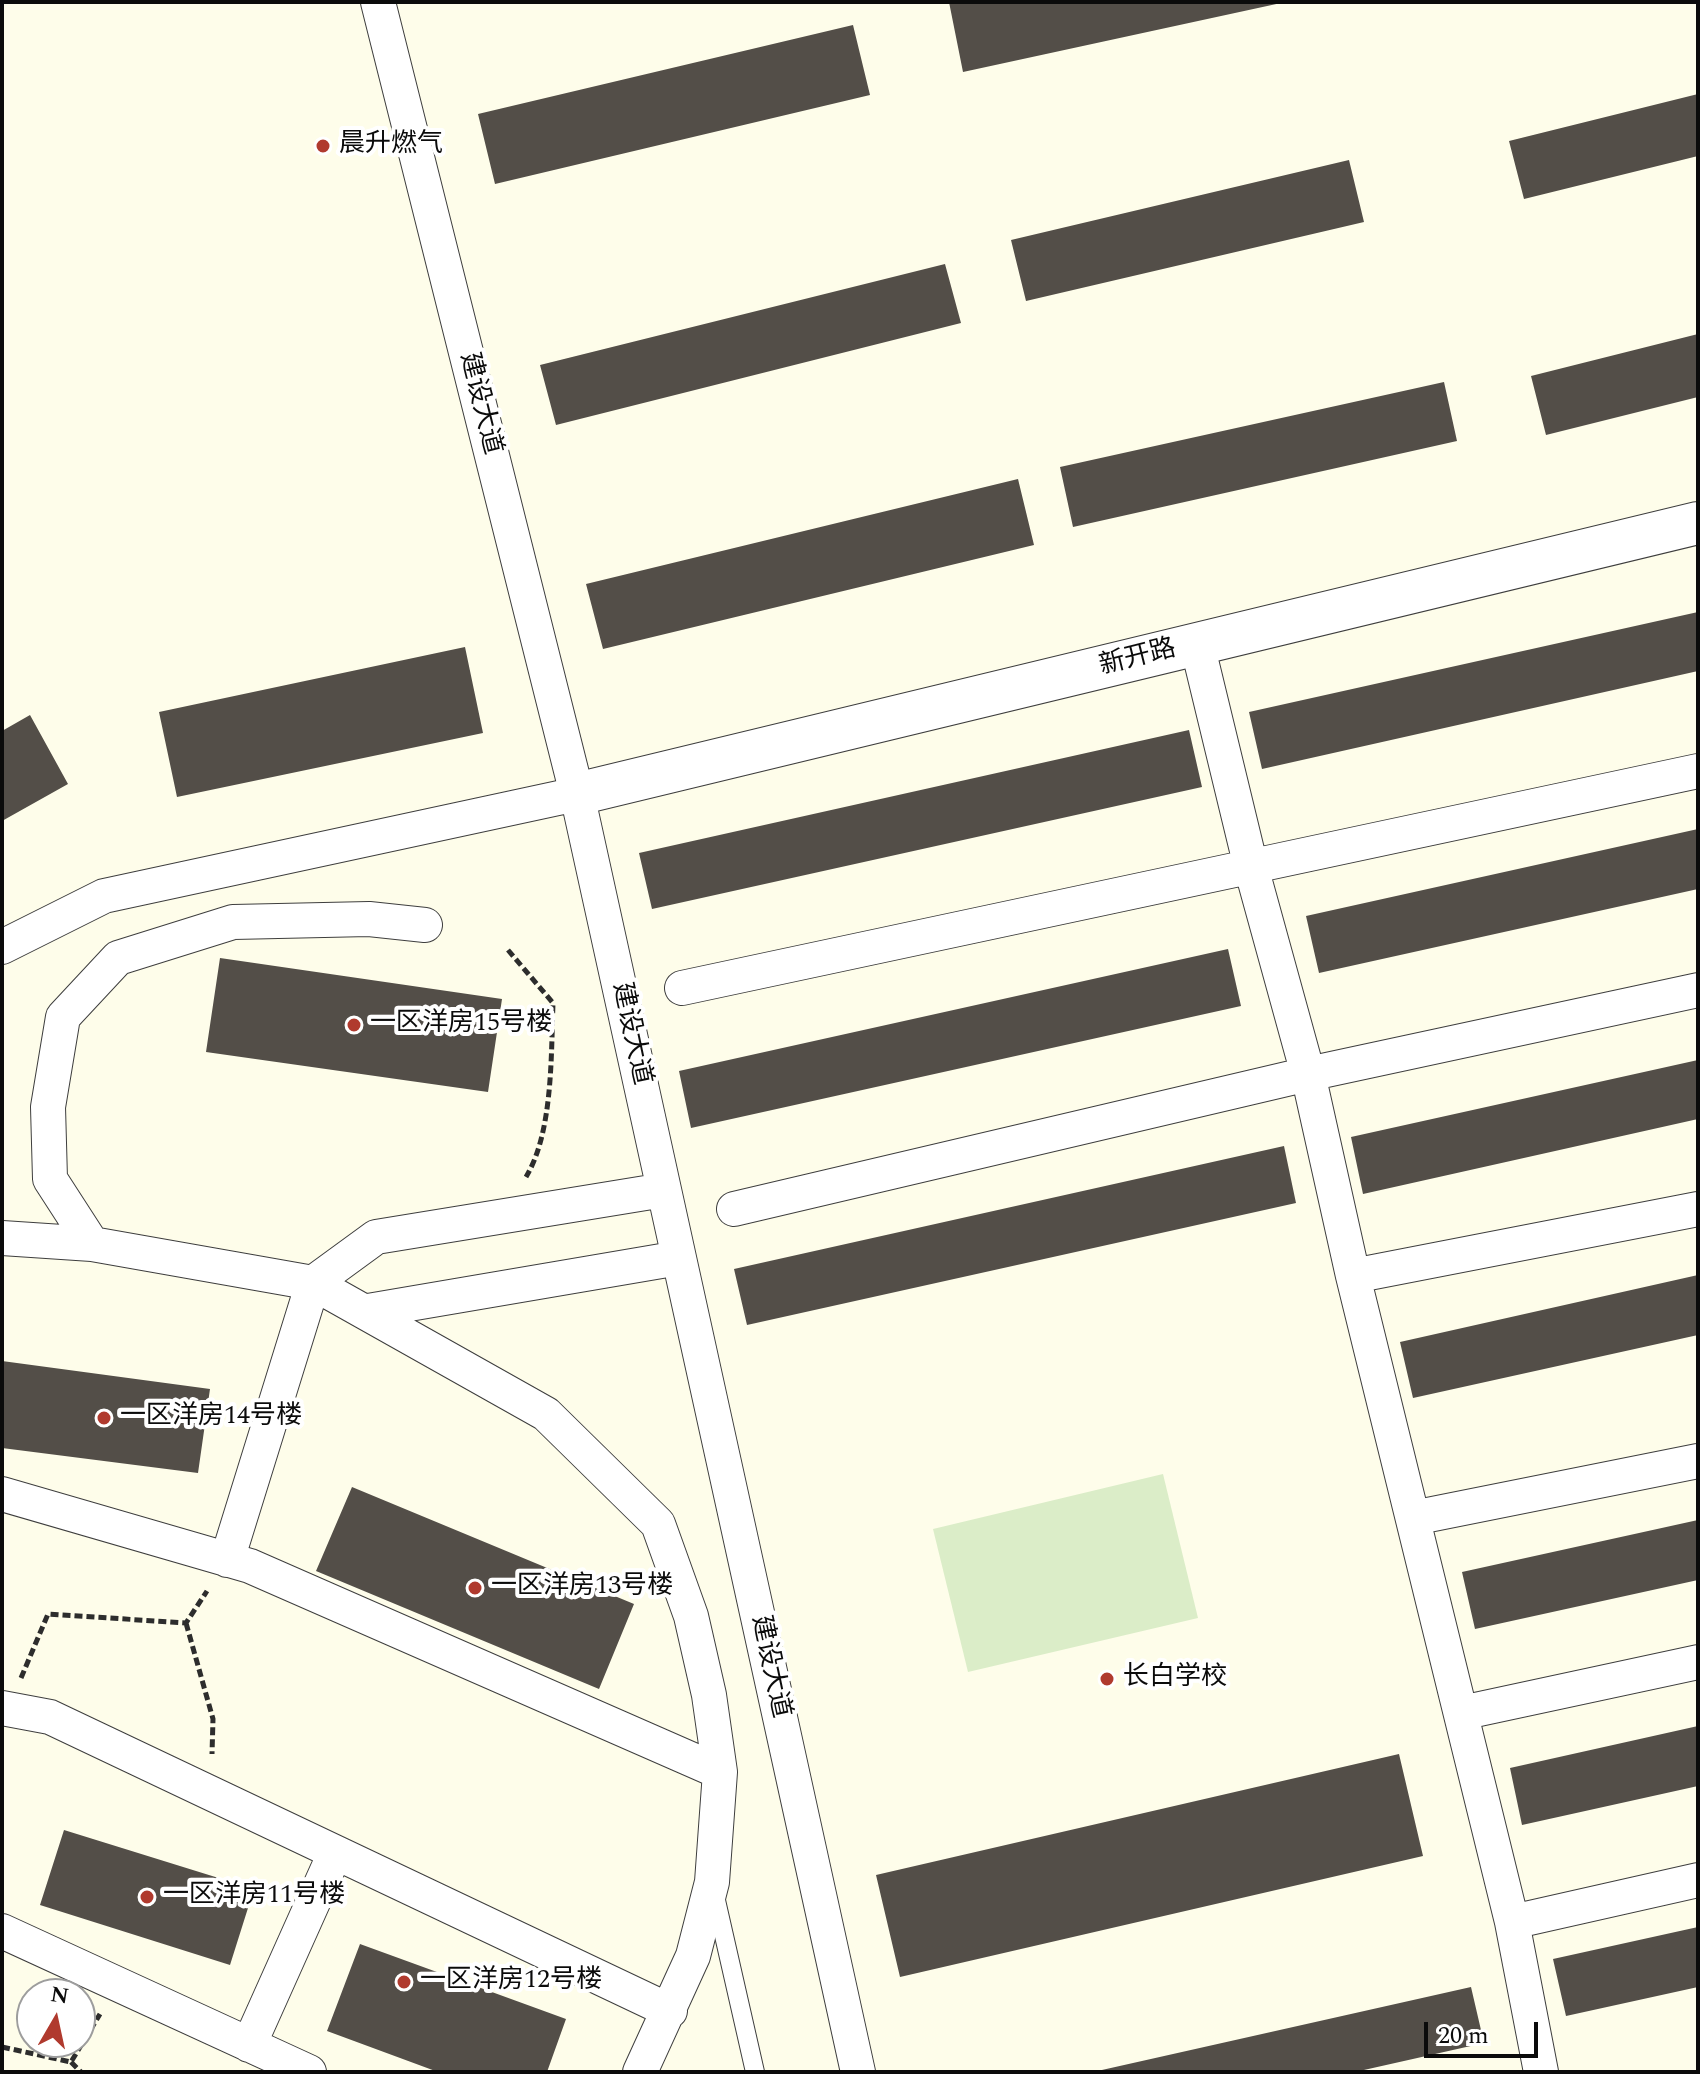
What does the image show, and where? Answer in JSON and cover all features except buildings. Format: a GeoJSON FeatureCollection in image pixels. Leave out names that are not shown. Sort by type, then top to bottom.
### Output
{"type":"FeatureCollection","features":[{"type":"Feature","properties":{"kind":"street","name":"建设大道"},"geometry":{"type":"LineString","coordinates":[[378,2],[577,794],[858,2072]]}},
{"type":"Feature","properties":{"kind":"street","name":"新开路"},"geometry":{"type":"LineString","coordinates":[[577,794],[1698,523]]}},
{"type":"Feature","properties":{"kind":"street"},"geometry":{"type":"LineString","coordinates":[[1197,644],[1251,867],[1308,1074],[1353,1276],[1512,1922],[1541,2072]]}},
{"type":"Feature","properties":{"kind":"street"},"geometry":{"type":"LineString","coordinates":[[682,988],[1698,771]]}},
{"type":"Feature","properties":{"kind":"street"},"geometry":{"type":"LineString","coordinates":[[2,947],[104,896],[577,794]]}},
{"type":"Feature","properties":{"kind":"street"},"geometry":{"type":"LineString","coordinates":[[92,1244],[50,1179],[48,1107],[63,1017],[118,958],[233,922],[369,919],[425,925]]}},
{"type":"Feature","properties":{"kind":"street"},"geometry":{"type":"LineString","coordinates":[[734,1209],[1308,1074],[1698,990]]}},
{"type":"Feature","properties":{"kind":"street"},"geometry":{"type":"LineString","coordinates":[[227,1560],[313,1283],[376,1237],[664,1190]]}},
{"type":"Feature","properties":{"kind":"street"},"geometry":{"type":"LineString","coordinates":[[1353,1276],[1698,1209]]}},
{"type":"Feature","properties":{"kind":"street"},"geometry":{"type":"LineString","coordinates":[[2,1238],[92,1244],[313,1283],[368,1311],[546,1414],[658,1524],[691,1616],[709,1695],[720,1772],[712,1882],[693,1956],[640,2072]]}},
{"type":"Feature","properties":{"kind":"street"},"geometry":{"type":"LineString","coordinates":[[368,1311],[679,1258]]}},
{"type":"Feature","properties":{"kind":"street"},"geometry":{"type":"LineString","coordinates":[[1413,1518],[1698,1461]]}},
{"type":"Feature","properties":{"kind":"street"},"geometry":{"type":"LineString","coordinates":[[2,1494],[250,1566],[720,1772]]}},
{"type":"Feature","properties":{"kind":"street"},"geometry":{"type":"LineString","coordinates":[[1461,1713],[1698,1662]]}},
{"type":"Feature","properties":{"kind":"street"},"geometry":{"type":"LineString","coordinates":[[5,1708],[50,1717],[670,2011]]}},
{"type":"Feature","properties":{"kind":"street"},"geometry":{"type":"LineString","coordinates":[[249,2045],[335,1853]]}},
{"type":"Feature","properties":{"kind":"street"},"geometry":{"type":"LineString","coordinates":[[1512,1922],[1698,1880]]}},
{"type":"Feature","properties":{"kind":"street"},"geometry":{"type":"LineString","coordinates":[[2,1931],[309,2072]]}},
{"type":"Feature","properties":{"kind":"lane"},"geometry":{"type":"LineString","coordinates":[[712,1882],[755,2072]]}},
{"type":"Feature","properties":{"kind":"path"},"geometry":{"type":"LineString","coordinates":[[503,1216],[536,1160],[551,1073],[553,1003],[508,950]]}},
{"type":"Feature","properties":{"kind":"path"},"geometry":{"type":"LineString","coordinates":[[211,1794],[213,1719],[186,1623],[227,1560]]}},
{"type":"Feature","properties":{"kind":"path"},"geometry":{"type":"LineString","coordinates":[[5,1708],[48,1614],[186,1623]]}},
{"type":"Feature","properties":{"kind":"path"},"geometry":{"type":"LineString","coordinates":[[71,2062],[118,1985]]}},
{"type":"Feature","properties":{"kind":"path"},"geometry":{"type":"LineString","coordinates":[[2,2047],[71,2062],[81,2072]]}},
{"type":"Feature","properties":{"kind":"green space"},"geometry":{"type":"Polygon","coordinates":[[[1163,1474],[1198,1618],[968,1672],[933,1529],[1163,1474]]]}},
{"type":"Feature","properties":{"kind":"place","name":"晨升燃气"},"geometry":{"type":"Point","coordinates":[323,146]}},
{"type":"Feature","properties":{"kind":"place","name":"一区洋房15号楼"},"geometry":{"type":"Point","coordinates":[354,1025]}},
{"type":"Feature","properties":{"kind":"place","name":"一区洋房14号楼"},"geometry":{"type":"Point","coordinates":[104,1418]}},
{"type":"Feature","properties":{"kind":"place","name":"一区洋房13号楼"},"geometry":{"type":"Point","coordinates":[475,1588]}},
{"type":"Feature","properties":{"kind":"place","name":"长白学校"},"geometry":{"type":"Point","coordinates":[1107,1679]}},
{"type":"Feature","properties":{"kind":"place","name":"一区洋房11号楼"},"geometry":{"type":"Point","coordinates":[147,1897]}},
{"type":"Feature","properties":{"kind":"place","name":"一区洋房12号楼"},"geometry":{"type":"Point","coordinates":[404,1982]}}]}
